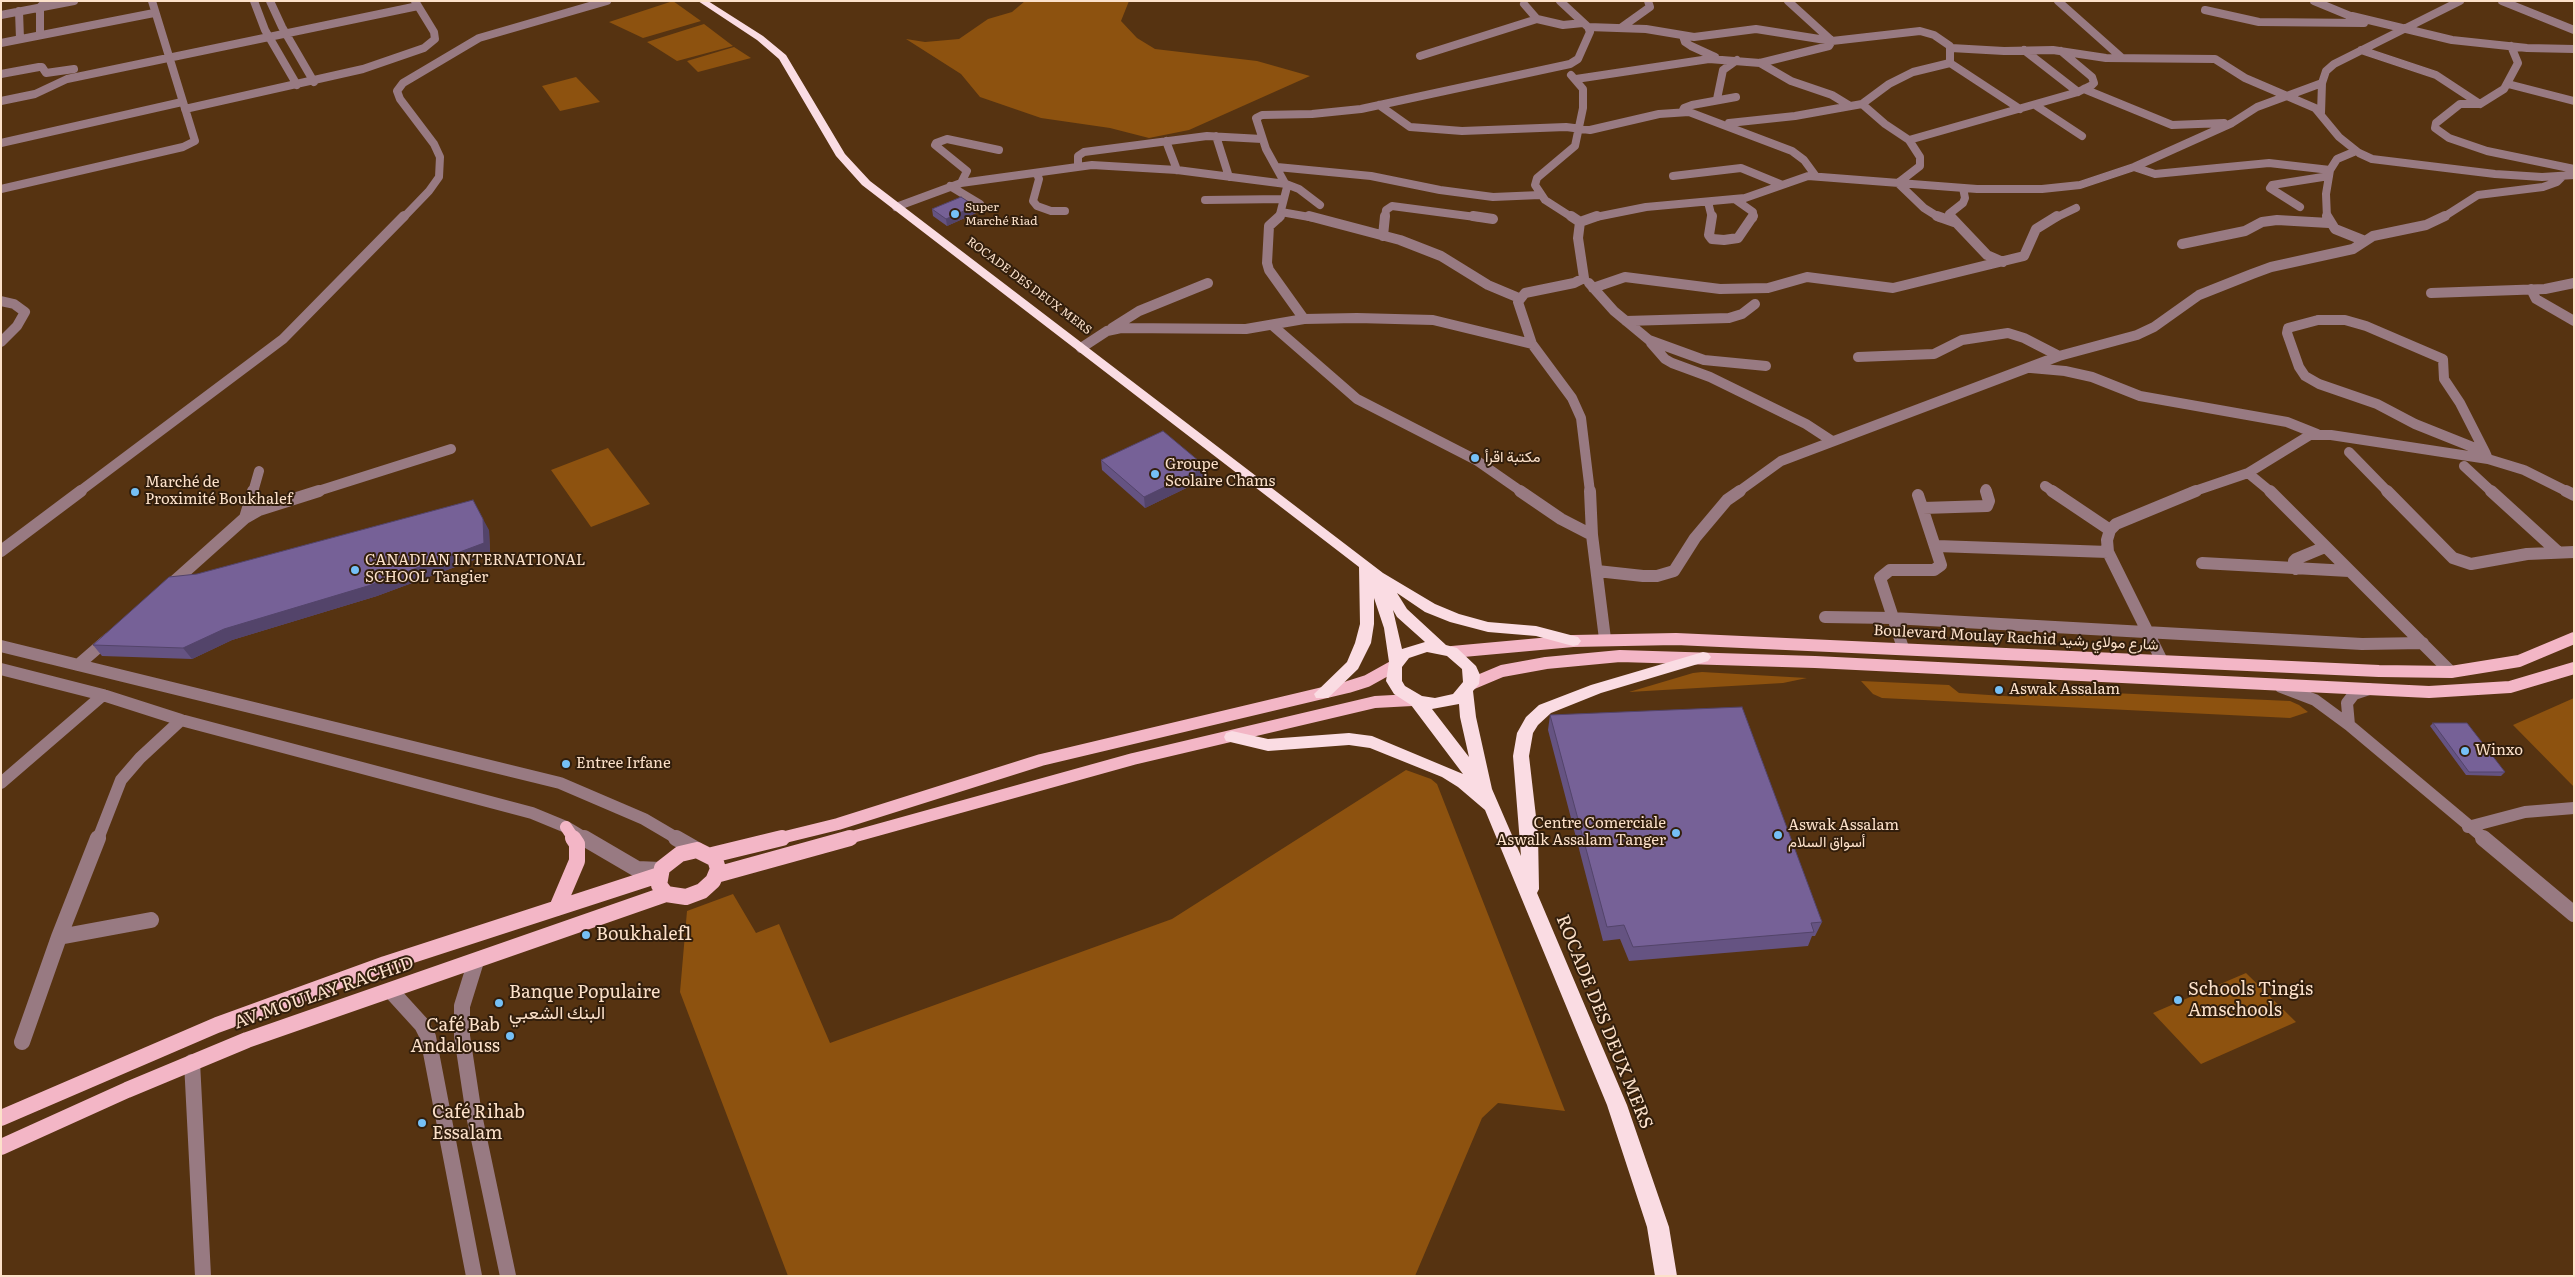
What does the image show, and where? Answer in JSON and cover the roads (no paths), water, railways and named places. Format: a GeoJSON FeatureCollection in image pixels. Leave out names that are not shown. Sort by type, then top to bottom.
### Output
{"type":"FeatureCollection","features":[{"type":"Feature","properties":{"kind":"highway","name":"ROCADE DES DEUX MERS"},"geometry":{"type":"LineString","coordinates":[[702,1],[760,38],[782,57],[840,156],[858,176],[1371,571],[1402,612],[1446,650],[1468,666],[1472,675],[1469,688],[1468,717],[1484,789],[1617,1104],[1658,1227],[1666,1276]]}},
{"type":"Feature","properties":{"kind":"highway","name":"ROCADE DES DEUX MERS"},"geometry":{"type":"LineString","coordinates":[[1371,571],[1381,594],[1392,635],[1395,664],[1394,681],[1399,690],[1415,700],[1484,789]]}},
{"type":"Feature","properties":{"kind":"highway"},"geometry":{"type":"LineString","coordinates":[[1322,694],[1352,665],[1363,643],[1367,624],[1371,571],[1430,608],[1455,618],[1488,627],[1536,631],[1573,641]]}},
{"type":"Feature","properties":{"kind":"highway"},"geometry":{"type":"LineString","coordinates":[[1395,664],[1404,654],[1414,649],[1446,650]]}},
{"type":"Feature","properties":{"kind":"highway"},"geometry":{"type":"LineString","coordinates":[[1530,896],[1529,834],[1521,756],[1525,733],[1532,721],[1545,709],[1564,700],[1703,657]]}},
{"type":"Feature","properties":{"kind":"highway"},"geometry":{"type":"LineString","coordinates":[[1415,700],[1435,704],[1447,703],[1469,688]]}},
{"type":"Feature","properties":{"kind":"highway"},"geometry":{"type":"LineString","coordinates":[[1232,736],[1268,745],[1349,739],[1372,742],[1448,773],[1464,782],[1492,808]]}},
{"type":"Feature","properties":{"kind":"main road","name":"Boulevard Moulay Rachid شارع مولاي رشيد"},"geometry":{"type":"LineString","coordinates":[[1446,650],[1573,641],[1676,639],[2451,672],[2519,661],[2574,638]]}},
{"type":"Feature","properties":{"kind":"main road"},"geometry":{"type":"LineString","coordinates":[[1469,688],[1502,672],[1590,658],[1641,656],[1703,657],[2428,692],[2474,691],[2510,687],[2574,668]]}},
{"type":"Feature","properties":{"kind":"main road"},"geometry":{"type":"LineString","coordinates":[[712,855],[718,864],[716,875],[708,887],[694,895],[679,898],[666,894],[659,885],[660,873],[673,858],[697,850],[712,855],[838,824],[1059,756],[1322,694],[1367,681],[1395,664]]}},
{"type":"Feature","properties":{"kind":"main road"},"geometry":{"type":"LineString","coordinates":[[716,875],[1133,759],[1375,702],[1415,700]]}},
{"type":"Feature","properties":{"kind":"main road"},"geometry":{"type":"LineString","coordinates":[[556,908],[577,861],[577,844],[566,827]]}},
{"type":"Feature","properties":{"kind":"main road","name":"AV.MOULAY RACHID"},"geometry":{"type":"LineString","coordinates":[[1,1118],[218,1025],[385,964],[660,873]]}},
{"type":"Feature","properties":{"kind":"main road","name":"AV.MOULAY RACHID"},"geometry":{"type":"LineString","coordinates":[[1,1146],[192,1062],[247,1040],[666,894]]}},
{"type":"Feature","properties":{"kind":"street"},"geometry":{"type":"LineString","coordinates":[[40,35],[40,8],[46,1]]}},
{"type":"Feature","properties":{"kind":"street"},"geometry":{"type":"LineString","coordinates":[[1,14],[74,1]]}},
{"type":"Feature","properties":{"kind":"street"},"geometry":{"type":"LineString","coordinates":[[1,189],[189,145],[195,140],[154,13],[152,1]]}},
{"type":"Feature","properties":{"kind":"street"},"geometry":{"type":"LineString","coordinates":[[254,1],[265,30],[271,37],[297,85]]}},
{"type":"Feature","properties":{"kind":"street"},"geometry":{"type":"LineString","coordinates":[[270,1],[282,27],[288,34],[314,82]]}},
{"type":"Feature","properties":{"kind":"street"},"geometry":{"type":"LineString","coordinates":[[1,101],[35,94],[67,79],[265,30],[402,1]]}},
{"type":"Feature","properties":{"kind":"street"},"geometry":{"type":"LineString","coordinates":[[1,551],[283,339],[429,191],[439,176],[440,157],[434,144],[400,99],[397,91],[403,83],[479,38],[607,1]]}},
{"type":"Feature","properties":{"kind":"street"},"geometry":{"type":"LineString","coordinates":[[1304,319],[1269,270],[1267,263],[1269,226],[1280,217],[1286,184],[1262,139],[1256,120],[1259,116],[1324,114],[1379,105],[1559,67],[1578,59],[1589,34],[1585,25],[1560,1]]}},
{"type":"Feature","properties":{"kind":"street"},"geometry":{"type":"LineString","coordinates":[[1622,27],[1650,8],[1648,1]]}},
{"type":"Feature","properties":{"kind":"street"},"geometry":{"type":"LineString","coordinates":[[1788,1],[1832,41]]}},
{"type":"Feature","properties":{"kind":"street"},"geometry":{"type":"LineString","coordinates":[[2058,1],[2122,58]]}},
{"type":"Feature","properties":{"kind":"street"},"geometry":{"type":"LineString","coordinates":[[2314,1],[2396,34]]}},
{"type":"Feature","properties":{"kind":"street"},"geometry":{"type":"LineString","coordinates":[[2502,1],[2574,30]]}},
{"type":"Feature","properties":{"kind":"street"},"geometry":{"type":"LineString","coordinates":[[2321,113],[2322,83],[2326,71],[2334,64],[2457,2]]}},
{"type":"Feature","properties":{"kind":"street"},"geometry":{"type":"LineString","coordinates":[[1,74],[39,67],[42,67],[46,72],[59,72],[271,37],[416,4],[434,32],[435,39],[432,43],[390,62],[314,82],[183,105],[1,143]]}},
{"type":"Feature","properties":{"kind":"street"},"geometry":{"type":"LineString","coordinates":[[1524,4],[1537,19]]}},
{"type":"Feature","properties":{"kind":"street"},"geometry":{"type":"LineString","coordinates":[[2205,10],[2259,22],[2369,24]]}},
{"type":"Feature","properties":{"kind":"street"},"geometry":{"type":"LineString","coordinates":[[19,11],[20,39]]}},
{"type":"Feature","properties":{"kind":"street"},"geometry":{"type":"LineString","coordinates":[[1,43],[154,13]]}},
{"type":"Feature","properties":{"kind":"street"},"geometry":{"type":"LineString","coordinates":[[2352,16],[2452,40],[2511,46],[2574,49]]}},
{"type":"Feature","properties":{"kind":"street"},"geometry":{"type":"LineString","coordinates":[[1420,56],[1537,19],[1563,25],[1622,27],[1697,37],[1756,29],[1832,41],[1920,31],[1934,36],[1951,48],[2060,50],[2099,57],[2122,58],[2215,59],[2239,74],[2285,96],[2310,105],[2321,113],[2334,132],[2367,158],[2386,162],[2495,174],[2574,169]]}},
{"type":"Feature","properties":{"kind":"street"},"geometry":{"type":"LineString","coordinates":[[1683,36],[1685,42],[1691,46],[1720,59]]}},
{"type":"Feature","properties":{"kind":"street"},"geometry":{"type":"LineString","coordinates":[[1576,78],[1720,59],[1760,63],[1791,57],[1829,46],[1832,41]]}},
{"type":"Feature","properties":{"kind":"street"},"geometry":{"type":"LineString","coordinates":[[2511,46],[2518,63],[2508,84],[2493,98],[2480,104],[2460,104],[2436,123],[2436,128],[2448,138],[2487,152],[2569,170]]}},
{"type":"Feature","properties":{"kind":"street"},"geometry":{"type":"LineString","coordinates":[[1950,63],[1951,48]]}},
{"type":"Feature","properties":{"kind":"street"},"geometry":{"type":"LineString","coordinates":[[2024,50],[2081,91],[2172,126],[2232,123]]}},
{"type":"Feature","properties":{"kind":"street"},"geometry":{"type":"LineString","coordinates":[[1910,140],[2035,105],[2081,91],[2092,85],[2093,80],[2060,50]]}},
{"type":"Feature","properties":{"kind":"street"},"geometry":{"type":"LineString","coordinates":[[2361,50],[2422,68],[2480,104]]}},
{"type":"Feature","properties":{"kind":"street"},"geometry":{"type":"LineString","coordinates":[[1717,99],[1723,70],[1737,60]]}},
{"type":"Feature","properties":{"kind":"street"},"geometry":{"type":"LineString","coordinates":[[1760,63],[1791,81],[1832,95],[1850,106]]}},
{"type":"Feature","properties":{"kind":"street"},"geometry":{"type":"LineString","coordinates":[[1724,124],[1773,119],[1862,104],[1889,84],[1913,72],[1950,63],[2020,109]]}},
{"type":"Feature","properties":{"kind":"street"},"geometry":{"type":"LineString","coordinates":[[1559,67],[1576,78],[1583,89],[1580,128],[1573,150],[1544,171],[1535,181],[1540,195],[1580,222]]}},
{"type":"Feature","properties":{"kind":"street"},"geometry":{"type":"LineString","coordinates":[[1580,222],[1589,218],[1646,207],[1752,197],[1780,184],[1815,175],[1963,188],[2028,190],[2064,187],[2103,179],[2134,167],[2232,123],[2258,106],[2322,83]]}},
{"type":"Feature","properties":{"kind":"street"},"geometry":{"type":"LineString","coordinates":[[2508,84],[2574,101]]}},
{"type":"Feature","properties":{"kind":"street"},"geometry":{"type":"LineString","coordinates":[[1682,112],[1684,108],[1692,105],[1736,97]]}},
{"type":"Feature","properties":{"kind":"street"},"geometry":{"type":"LineString","coordinates":[[1862,104],[1885,124],[1910,140],[1920,157],[1920,166],[1898,183]]}},
{"type":"Feature","properties":{"kind":"street"},"geometry":{"type":"LineString","coordinates":[[1379,105],[1407,126],[1481,131],[1580,128],[1590,130],[1645,117],[1682,112],[1700,115],[1792,151],[1804,160],[1815,175]]}},
{"type":"Feature","properties":{"kind":"street"},"geometry":{"type":"LineString","coordinates":[[2035,105],[2082,136]]}},
{"type":"Feature","properties":{"kind":"street"},"geometry":{"type":"LineString","coordinates":[[1078,167],[1078,156],[1084,152],[1216,136],[1262,139]]}},
{"type":"Feature","properties":{"kind":"street"},"geometry":{"type":"LineString","coordinates":[[1216,136],[1229,177]]}},
{"type":"Feature","properties":{"kind":"street"},"geometry":{"type":"LineString","coordinates":[[960,183],[966,177],[967,171],[935,145],[936,143],[947,140],[999,150]]}},
{"type":"Feature","properties":{"kind":"street"},"geometry":{"type":"LineString","coordinates":[[1166,141],[1177,170]]}},
{"type":"Feature","properties":{"kind":"street"},"geometry":{"type":"LineString","coordinates":[[2356,151],[2337,159],[2330,173],[2326,194],[2329,223],[2335,229],[2365,241]]}},
{"type":"Feature","properties":{"kind":"street"},"geometry":{"type":"LineString","coordinates":[[2134,167],[2155,174],[2269,163],[2330,173]]}},
{"type":"Feature","properties":{"kind":"street"},"geometry":{"type":"LineString","coordinates":[[896,207],[960,183],[1078,167],[1101,166],[1177,170],[1286,184],[1299,189],[1320,205]]}},
{"type":"Feature","properties":{"kind":"street"},"geometry":{"type":"LineString","coordinates":[[1277,167],[1371,176],[1440,190],[1493,197],[1540,195]]}},
{"type":"Feature","properties":{"kind":"street"},"geometry":{"type":"LineString","coordinates":[[1673,176],[1741,168],[1780,184]]}},
{"type":"Feature","properties":{"kind":"street"},"geometry":{"type":"LineString","coordinates":[[1597,571],[1657,576],[1674,571],[1711,517],[1743,486],[1781,461],[2059,356],[2137,335],[2154,327],[2199,295],[2252,274],[2271,267],[2353,249],[2374,236],[2416,228],[2437,221],[2478,195],[2543,187],[2557,182],[2569,170]]}},
{"type":"Feature","properties":{"kind":"street"},"geometry":{"type":"LineString","coordinates":[[2300,207],[2270,188],[2272,185],[2330,173]]}},
{"type":"Feature","properties":{"kind":"street"},"geometry":{"type":"LineString","coordinates":[[1037,174],[1039,179],[1033,201],[1037,206],[1065,211]]}},
{"type":"Feature","properties":{"kind":"street"},"geometry":{"type":"LineString","coordinates":[[1898,183],[1924,208],[1938,217],[1954,222],[1963,228],[1987,255],[2003,262]]}},
{"type":"Feature","properties":{"kind":"street"},"geometry":{"type":"LineString","coordinates":[[950,186],[980,204]]}},
{"type":"Feature","properties":{"kind":"street"},"geometry":{"type":"LineString","coordinates":[[1954,222],[1949,214],[1963,203],[1965,198],[1963,188]]}},
{"type":"Feature","properties":{"kind":"street"},"geometry":{"type":"LineString","coordinates":[[1205,200],[1283,199]]}},
{"type":"Feature","properties":{"kind":"street"},"geometry":{"type":"LineString","coordinates":[[1708,202],[1712,217],[1709,235],[1712,238],[1724,240],[1738,238],[1753,219],[1753,212],[1736,200]]}},
{"type":"Feature","properties":{"kind":"street"},"geometry":{"type":"LineString","coordinates":[[1382,236],[1386,210],[1392,206],[1493,219]]}},
{"type":"Feature","properties":{"kind":"street"},"geometry":{"type":"LineString","coordinates":[[1593,288],[1625,277],[1720,289],[1768,288],[1807,277],[1893,288],[2024,256],[2036,229],[2043,223],[2076,208]]}},
{"type":"Feature","properties":{"kind":"street"},"geometry":{"type":"LineString","coordinates":[[1281,212],[1313,217],[1382,236],[1441,256],[1488,285],[1519,298]]}},
{"type":"Feature","properties":{"kind":"street"},"geometry":{"type":"LineString","coordinates":[[2182,244],[2245,231],[2262,222],[2277,220],[2329,223]]}},
{"type":"Feature","properties":{"kind":"street"},"geometry":{"type":"LineString","coordinates":[[1580,222],[1578,238],[1584,278],[1626,321],[1649,340],[1665,359],[1710,377],[1806,424],[1832,441]]}},
{"type":"Feature","properties":{"kind":"street"},"geometry":{"type":"LineString","coordinates":[[1519,298],[1525,293],[1538,289],[1574,283],[1584,278]]}},
{"type":"Feature","properties":{"kind":"street"},"geometry":{"type":"LineString","coordinates":[[1081,348],[1139,311],[1208,283]]}},
{"type":"Feature","properties":{"kind":"street"},"geometry":{"type":"LineString","coordinates":[[2430,293],[2531,289],[2574,283]]}},
{"type":"Feature","properties":{"kind":"street"},"geometry":{"type":"LineString","coordinates":[[2531,289],[2536,299],[2574,321]]}},
{"type":"Feature","properties":{"kind":"street"},"geometry":{"type":"LineString","coordinates":[[1519,298],[1522,317],[1532,344],[1578,407],[1589,472],[1592,535],[1605,640]]}},
{"type":"Feature","properties":{"kind":"street"},"geometry":{"type":"LineString","coordinates":[[1,301],[14,304],[25,312],[17,326],[1,342]]}},
{"type":"Feature","properties":{"kind":"street"},"geometry":{"type":"LineString","coordinates":[[1626,321],[1729,318],[1742,314],[1755,304]]}},
{"type":"Feature","properties":{"kind":"street"},"geometry":{"type":"LineString","coordinates":[[1108,331],[1131,327],[1234,329],[1304,319],[1433,320],[1532,344]]}},
{"type":"Feature","properties":{"kind":"street"},"geometry":{"type":"LineString","coordinates":[[2487,455],[2460,403],[2444,379],[2443,359],[2439,356],[2366,326],[2345,320],[2318,320],[2288,328],[2287,333],[2299,367],[2305,376],[2319,384],[2377,404],[2415,424],[2487,455],[2524,470],[2574,495]]}},
{"type":"Feature","properties":{"kind":"street"},"geometry":{"type":"LineString","coordinates":[[1272,325],[1357,399],[1476,460],[1560,519],[1592,535]]}},
{"type":"Feature","properties":{"kind":"street"},"geometry":{"type":"LineString","coordinates":[[1858,358],[1934,354],[1962,340],[2008,333],[2024,338],[2059,356]]}},
{"type":"Feature","properties":{"kind":"street"},"geometry":{"type":"LineString","coordinates":[[1649,340],[1704,360],[1766,366]]}},
{"type":"Feature","properties":{"kind":"street"},"geometry":{"type":"LineString","coordinates":[[2026,368],[2076,374],[2140,396],[2287,422],[2317,434],[2487,455]]}},
{"type":"Feature","properties":{"kind":"street"},"geometry":{"type":"LineString","coordinates":[[2162,661],[2108,552],[2107,540],[2110,530],[2116,524],[2178,497],[2248,473],[2303,439],[2317,434]]}},
{"type":"Feature","properties":{"kind":"street"},"geometry":{"type":"LineString","coordinates":[[159,595],[245,518],[273,504],[451,449]]}},
{"type":"Feature","properties":{"kind":"street"},"geometry":{"type":"LineString","coordinates":[[2349,452],[2453,558],[2471,564],[2558,552],[2574,552]]}},
{"type":"Feature","properties":{"kind":"street"},"geometry":{"type":"LineString","coordinates":[[2464,466],[2558,552]]}},
{"type":"Feature","properties":{"kind":"street"},"geometry":{"type":"LineString","coordinates":[[245,518],[258,471]]}},
{"type":"Feature","properties":{"kind":"street"},"geometry":{"type":"LineString","coordinates":[[2248,473],[2258,479],[2451,672]]}},
{"type":"Feature","properties":{"kind":"street"},"geometry":{"type":"LineString","coordinates":[[2045,486],[2110,530]]}},
{"type":"Feature","properties":{"kind":"street"},"geometry":{"type":"LineString","coordinates":[[1923,508],[1987,506],[1989,501],[1986,489]]}},
{"type":"Feature","properties":{"kind":"street"},"geometry":{"type":"LineString","coordinates":[[1903,648],[1881,583],[1882,575],[1890,570],[1938,569],[1941,563],[1937,546],[1918,495]]}},
{"type":"Feature","properties":{"kind":"street"},"geometry":{"type":"LineString","coordinates":[[1937,546],[2108,552]]}},
{"type":"Feature","properties":{"kind":"street"},"geometry":{"type":"LineString","coordinates":[[2296,568],[2294,561],[2296,559],[2325,547]]}},
{"type":"Feature","properties":{"kind":"street"},"geometry":{"type":"LineString","coordinates":[[2202,563],[2349,571]]}},
{"type":"Feature","properties":{"kind":"street"},"geometry":{"type":"LineString","coordinates":[[1825,617],[1892,618],[2362,644],[2423,642]]}},
{"type":"Feature","properties":{"kind":"street"},"geometry":{"type":"LineString","coordinates":[[78,665],[116,632]]}},
{"type":"Feature","properties":{"kind":"street"},"geometry":{"type":"LineString","coordinates":[[1,646],[560,783],[644,819],[697,850]]}},
{"type":"Feature","properties":{"kind":"street"},"geometry":{"type":"LineString","coordinates":[[1,668],[103,695],[181,720],[532,813],[566,827],[624,863],[637,869],[660,873]]}},
{"type":"Feature","properties":{"kind":"street"},"geometry":{"type":"LineString","coordinates":[[2273,684],[2315,700],[2350,725],[2468,827],[2574,914]]}},
{"type":"Feature","properties":{"kind":"street"},"geometry":{"type":"LineString","coordinates":[[2350,725],[2347,703],[2354,694],[2370,689]]}},
{"type":"Feature","properties":{"kind":"street"},"geometry":{"type":"LineString","coordinates":[[1,783],[103,695]]}},
{"type":"Feature","properties":{"kind":"street"},"geometry":{"type":"LineString","coordinates":[[22,1042],[59,937],[121,780],[140,758],[181,720]]}},
{"type":"Feature","properties":{"kind":"street"},"geometry":{"type":"LineString","coordinates":[[2468,827],[2525,812],[2574,808]]}},
{"type":"Feature","properties":{"kind":"street"},"geometry":{"type":"LineString","coordinates":[[59,937],[151,920]]}},
{"type":"Feature","properties":{"kind":"street"},"geometry":{"type":"LineString","coordinates":[[476,961],[462,1006],[462,1036],[474,1115],[508,1276]]}},
{"type":"Feature","properties":{"kind":"street"},"geometry":{"type":"LineString","coordinates":[[391,991],[422,1024],[428,1037],[474,1276]]}},
{"type":"Feature","properties":{"kind":"street"},"geometry":{"type":"LineString","coordinates":[[192,1062],[202,1276]]}},
{"type":"Feature","properties":{"kind":"place","name":"Super Marché Riad"},"geometry":{"type":"Point","coordinates":[955,214]}},
{"type":"Feature","properties":{"kind":"place","name":"مكتبة اقرأ"},"geometry":{"type":"Point","coordinates":[1475,458]}},
{"type":"Feature","properties":{"kind":"place","name":"Groupe Scolaire Chams"},"geometry":{"type":"Point","coordinates":[1155,474]}},
{"type":"Feature","properties":{"kind":"place","name":"Marché de Proximité Boukhalef"},"geometry":{"type":"Point","coordinates":[135,492]}},
{"type":"Feature","properties":{"kind":"place","name":"CANADIAN INTERNATIONAL SCHOOL Tangier"},"geometry":{"type":"Point","coordinates":[355,570]}},
{"type":"Feature","properties":{"kind":"place","name":"Aswak Assalam"},"geometry":{"type":"Point","coordinates":[1999,690]}},
{"type":"Feature","properties":{"kind":"place","name":"Winxo"},"geometry":{"type":"Point","coordinates":[2465,751]}},
{"type":"Feature","properties":{"kind":"place","name":"Entree Irfane"},"geometry":{"type":"Point","coordinates":[566,764]}},
{"type":"Feature","properties":{"kind":"place","name":"Centre Comerciale Aswalk Assalam Tanger"},"geometry":{"type":"Point","coordinates":[1676,833]}},
{"type":"Feature","properties":{"kind":"place","name":"Aswak Assalam أسواق السلام"},"geometry":{"type":"Point","coordinates":[1778,835]}},
{"type":"Feature","properties":{"kind":"place","name":"Boukhalef1"},"geometry":{"type":"Point","coordinates":[586,935]}},
{"type":"Feature","properties":{"kind":"place","name":"Schools Tingis Amschools"},"geometry":{"type":"Point","coordinates":[2178,1000]}},
{"type":"Feature","properties":{"kind":"place","name":"Banque Populaire البنك الشعبي"},"geometry":{"type":"Point","coordinates":[499,1003]}},
{"type":"Feature","properties":{"kind":"place","name":"Café Bab Andalouss"},"geometry":{"type":"Point","coordinates":[510,1036]}},
{"type":"Feature","properties":{"kind":"place","name":"Café Rihab Essalam"},"geometry":{"type":"Point","coordinates":[422,1123]}}]}
